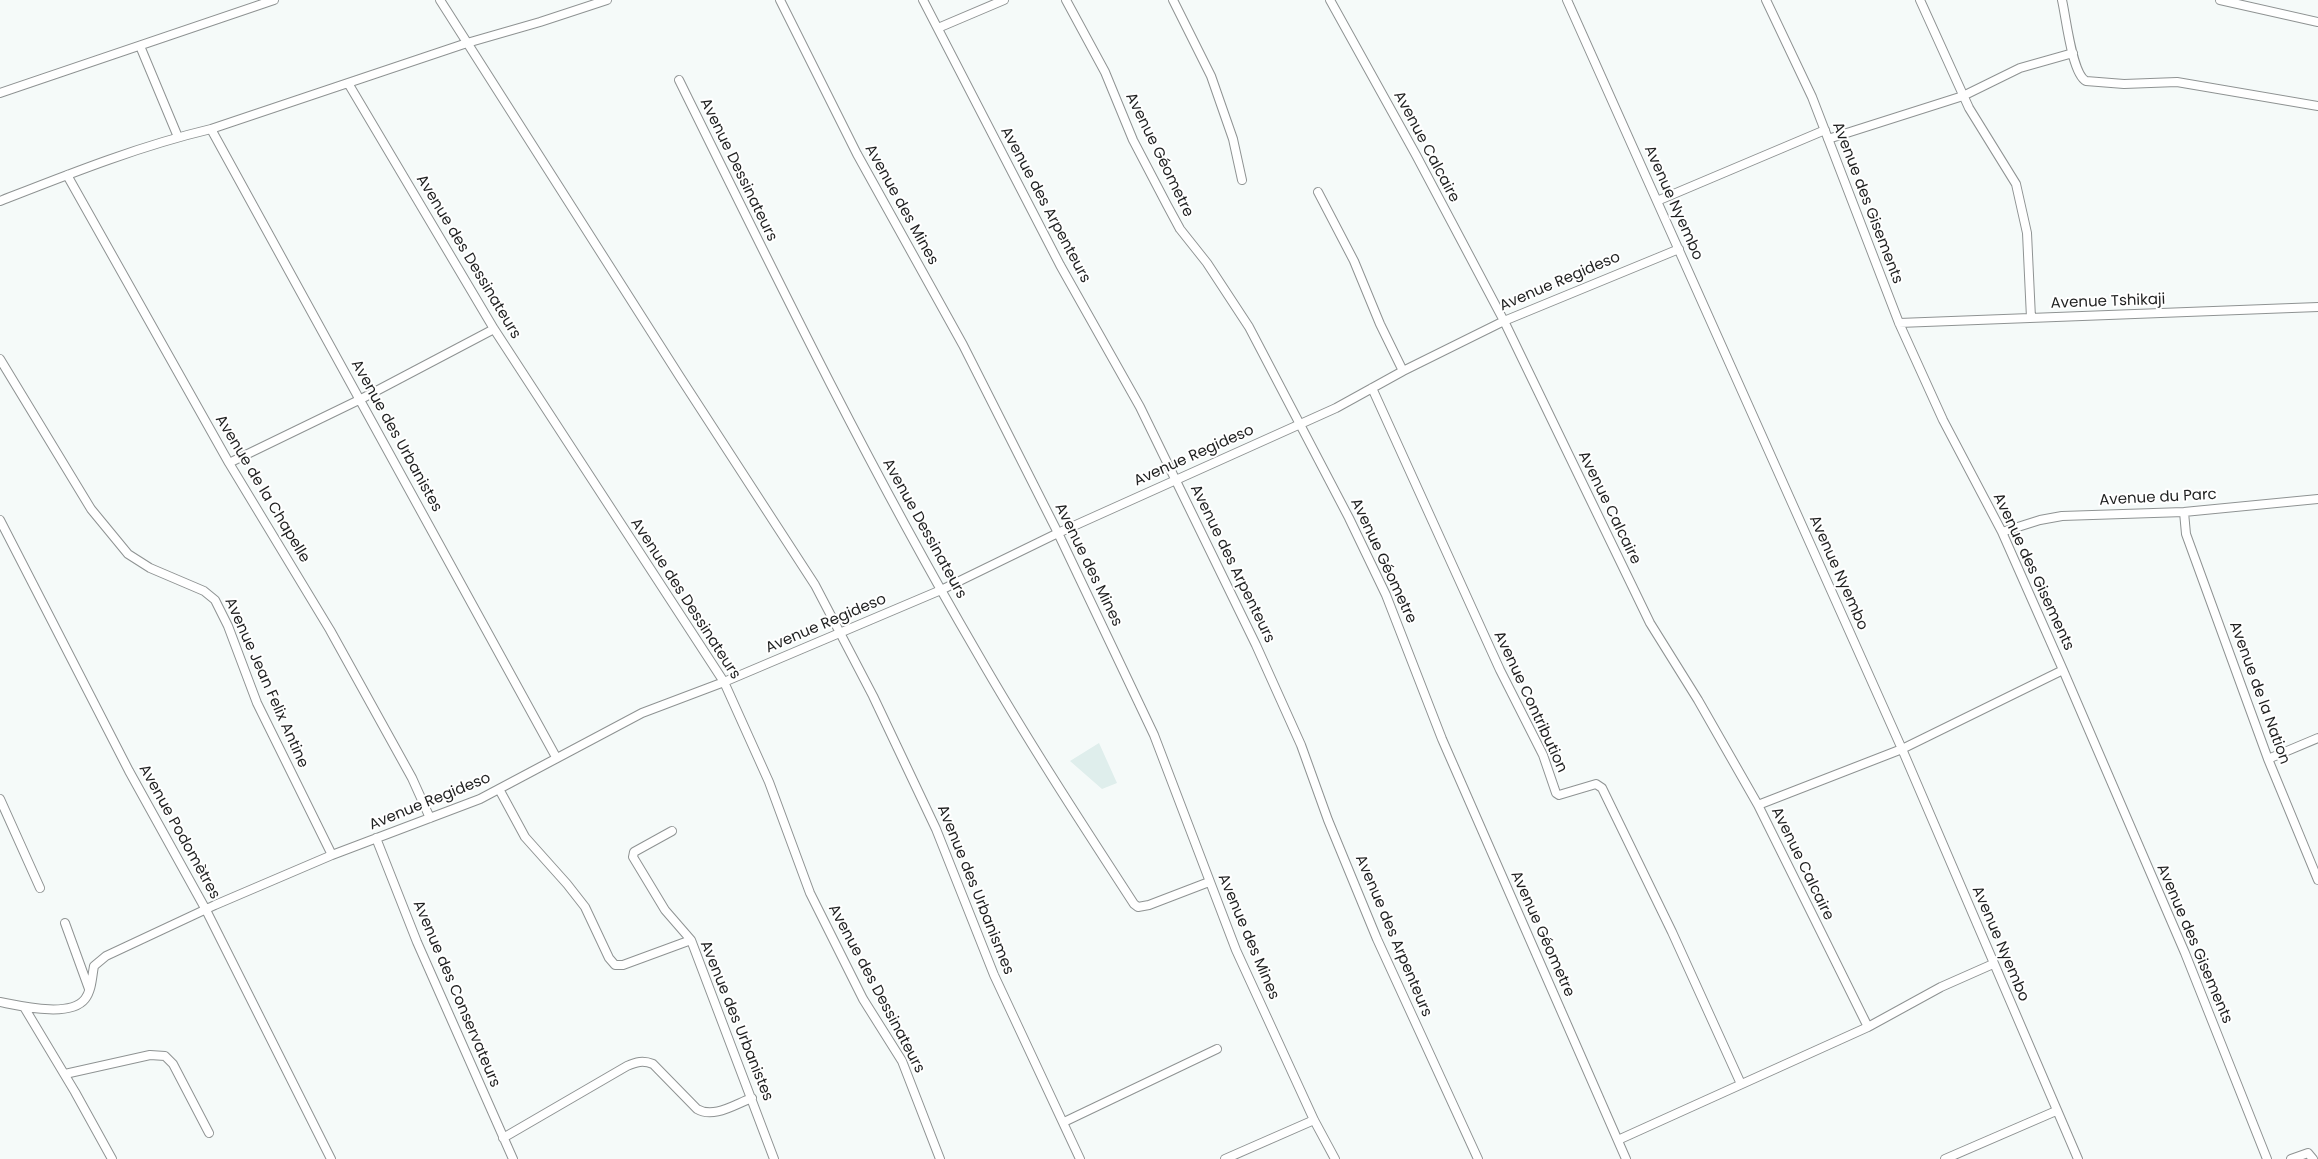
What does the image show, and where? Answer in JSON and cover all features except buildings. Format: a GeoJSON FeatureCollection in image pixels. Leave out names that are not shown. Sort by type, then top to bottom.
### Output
{"type":"FeatureCollection","features":[{"type":"Feature","properties":{"kind":"street"},"geometry":{"type":"LineString","coordinates":[[0,93],[274,0]]}},
{"type":"Feature","properties":{"kind":"street"},"geometry":{"type":"LineString","coordinates":[[440,0],[805,568],[840,632]]}},
{"type":"Feature","properties":{"kind":"street"},"geometry":{"type":"LineString","coordinates":[[0,201],[67,174],[178,137],[211,129],[467,43],[607,0]]}},
{"type":"Feature","properties":{"kind":"street","name":"Avenue des Mines"},"geometry":{"type":"LineString","coordinates":[[780,0],[857,154],[898,224],[963,345],[1058,533],[1154,735],[1236,950],[1314,1120],[1335,1159]]}},
{"type":"Feature","properties":{"kind":"street","name":"Avenue des Arpenteurs"},"geometry":{"type":"LineString","coordinates":[[923,0],[1060,265],[1140,406],[1274,683],[1301,745],[1328,820],[1377,939],[1478,1159]]}},
{"type":"Feature","properties":{"kind":"street"},"geometry":{"type":"LineString","coordinates":[[938,28],[1004,0]]}},
{"type":"Feature","properties":{"kind":"street","name":"Avenue Géometre"},"geometry":{"type":"LineString","coordinates":[[1066,0],[1105,72],[1133,140],[1180,229],[1207,263],[1239,310],[1349,518],[1386,595],[1442,739],[1626,1159]]}},
{"type":"Feature","properties":{"kind":"street"},"geometry":{"type":"LineString","coordinates":[[1173,0],[1211,76],[1233,139],[1242,180]]}},
{"type":"Feature","properties":{"kind":"street","name":"Avenue Calcaire"},"geometry":{"type":"LineString","coordinates":[[1330,0],[1416,155],[1504,321],[1650,623],[1698,700],[1758,805],[1868,1027]]}},
{"type":"Feature","properties":{"kind":"street","name":"Avenue Nyembo"},"geometry":{"type":"LineString","coordinates":[[1567,0],[1902,749],[2078,1159]]}},
{"type":"Feature","properties":{"kind":"street","name":"Avenue des Gisements"},"geometry":{"type":"LineString","coordinates":[[1766,0],[1795,59],[1825,130],[1899,324],[1943,420],[2002,532],[2063,670],[2185,953],[2267,1159]]}},
{"type":"Feature","properties":{"kind":"street"},"geometry":{"type":"LineString","coordinates":[[1920,0],[1963,96],[2010,172],[2020,194],[2027,232],[2031,318]]}},
{"type":"Feature","properties":{"kind":"street"},"geometry":{"type":"LineString","coordinates":[[2062,0],[2073,53],[2081,78],[2086,81],[2124,84],[2177,82],[2318,106]]}},
{"type":"Feature","properties":{"kind":"street"},"geometry":{"type":"LineString","coordinates":[[2220,0],[2318,22]]}},
{"type":"Feature","properties":{"kind":"street"},"geometry":{"type":"LineString","coordinates":[[140,46],[178,137]]}},
{"type":"Feature","properties":{"kind":"street"},"geometry":{"type":"LineString","coordinates":[[1828,139],[1963,96],[2020,68],[2073,53]]}},
{"type":"Feature","properties":{"kind":"street","name":"Avenue Dessinateurs"},"geometry":{"type":"LineString","coordinates":[[679,80],[822,371],[941,590],[1045,767],[1134,904],[1138,907],[1149,906],[1209,882]]}},
{"type":"Feature","properties":{"kind":"street","name":"Avenue des Dessinateurs"},"geometry":{"type":"LineString","coordinates":[[348,83],[494,329],[724,682],[769,782],[810,893],[863,999],[902,1061],[940,1159]]}},
{"type":"Feature","properties":{"kind":"street","name":"Avenue des Urbanistes"},"geometry":{"type":"LineString","coordinates":[[211,129],[556,757]]}},
{"type":"Feature","properties":{"kind":"street"},"geometry":{"type":"LineString","coordinates":[[1657,201],[1825,130]]}},
{"type":"Feature","properties":{"kind":"street","name":"Avenue de la Chapelle"},"geometry":{"type":"LineString","coordinates":[[67,174],[230,462],[330,630],[412,778],[430,818]]}},
{"type":"Feature","properties":{"kind":"street"},"geometry":{"type":"LineString","coordinates":[[1318,192],[1354,261],[1380,324],[1403,371]]}},
{"type":"Feature","properties":{"kind":"street","name":"Avenue Regideso"},"geometry":{"type":"LineString","coordinates":[[89,991],[94,966],[106,956],[332,855],[430,818],[499,789],[556,757],[650,710],[724,682],[941,590],[1058,533],[1299,425],[1504,321],[1630,267],[1679,249]]}},
{"type":"Feature","properties":{"kind":"street","name":"Avenue Tshikaji"},"geometry":{"type":"LineString","coordinates":[[1899,324],[2318,307]]}},
{"type":"Feature","properties":{"kind":"street"},"geometry":{"type":"LineString","coordinates":[[230,462],[360,399],[494,329]]}},
{"type":"Feature","properties":{"kind":"street","name":"Avenue Jean Felix Antine"},"geometry":{"type":"LineString","coordinates":[[0,359],[85,500],[115,540],[128,554],[150,568],[204,591],[215,600],[228,626],[257,703],[332,855]]}},
{"type":"Feature","properties":{"kind":"street","name":"Avenue Contribution"},"geometry":{"type":"LineString","coordinates":[[1372,388],[1500,670],[1543,755],[1556,792],[1561,795],[1596,784],[1602,788],[1672,932],[1741,1084]]}},
{"type":"Feature","properties":{"kind":"street","name":"Avenue du Parc"},"geometry":{"type":"LineString","coordinates":[[2002,532],[2040,520],[2062,516],[2184,512],[2318,499]]}},
{"type":"Feature","properties":{"kind":"street","name":"Avenue de la Nation"},"geometry":{"type":"LineString","coordinates":[[2184,512],[2186,534],[2268,759],[2317,875]]}},
{"type":"Feature","properties":{"kind":"street","name":"Avenue Podomètres"},"geometry":{"type":"LineString","coordinates":[[0,520],[129,771],[206,910],[331,1159]]}},
{"type":"Feature","properties":{"kind":"street","name":"Avenue des Urbanismes"},"geometry":{"type":"LineString","coordinates":[[840,632],[873,696],[936,830],[994,975],[1080,1159]]}},
{"type":"Feature","properties":{"kind":"street"},"geometry":{"type":"LineString","coordinates":[[1758,805],[1902,749],[2063,670]]}},
{"type":"Feature","properties":{"kind":"street"},"geometry":{"type":"LineString","coordinates":[[2268,759],[2318,738]]}},
{"type":"Feature","properties":{"kind":"street","name":"Avenue des Urbanistes"},"geometry":{"type":"LineString","coordinates":[[499,789],[525,837],[585,907],[612,962],[623,965],[691,940],[774,1159]]}},
{"type":"Feature","properties":{"kind":"street"},"geometry":{"type":"LineString","coordinates":[[0,799],[40,888]]}},
{"type":"Feature","properties":{"kind":"street"},"geometry":{"type":"LineString","coordinates":[[672,831],[634,852],[633,857],[665,910],[691,940]]}},
{"type":"Feature","properties":{"kind":"street","name":"Avenue des Conservateurs"},"geometry":{"type":"LineString","coordinates":[[376,838],[417,942],[512,1159]]}},
{"type":"Feature","properties":{"kind":"street"},"geometry":{"type":"LineString","coordinates":[[0,1002],[40,1009],[75,1007],[85,999],[89,991],[65,923]]}},
{"type":"Feature","properties":{"kind":"street"},"geometry":{"type":"LineString","coordinates":[[1618,1140],[1868,1027],[1940,988],[1993,964]]}},
{"type":"Feature","properties":{"kind":"street"},"geometry":{"type":"LineString","coordinates":[[24,1007],[65,1074],[112,1159]]}},
{"type":"Feature","properties":{"kind":"street"},"geometry":{"type":"LineString","coordinates":[[1064,1122],[1217,1049]]}},
{"type":"Feature","properties":{"kind":"street"},"geometry":{"type":"LineString","coordinates":[[65,1074],[150,1055],[165,1056],[173,1064],[210,1133]]}},
{"type":"Feature","properties":{"kind":"street"},"geometry":{"type":"LineString","coordinates":[[503,1138],[627,1066],[638,1062],[646,1061],[653,1064],[703,1113],[710,1114],[752,1098]]}},
{"type":"Feature","properties":{"kind":"street"},"geometry":{"type":"LineString","coordinates":[[1944,1159],[2056,1111]]}},
{"type":"Feature","properties":{"kind":"street"},"geometry":{"type":"LineString","coordinates":[[1225,1159],[1314,1120]]}},
{"type":"Feature","properties":{"kind":"street"},"geometry":{"type":"LineString","coordinates":[[2291,1159],[2308,1153],[2313,1159]]}},
{"type":"Feature","properties":{"kind":"shaded area"},"geometry":{"type":"Polygon","coordinates":[[[1099,743],[1117,783],[1102,789],[1070,761],[1099,743]]]}}]}
